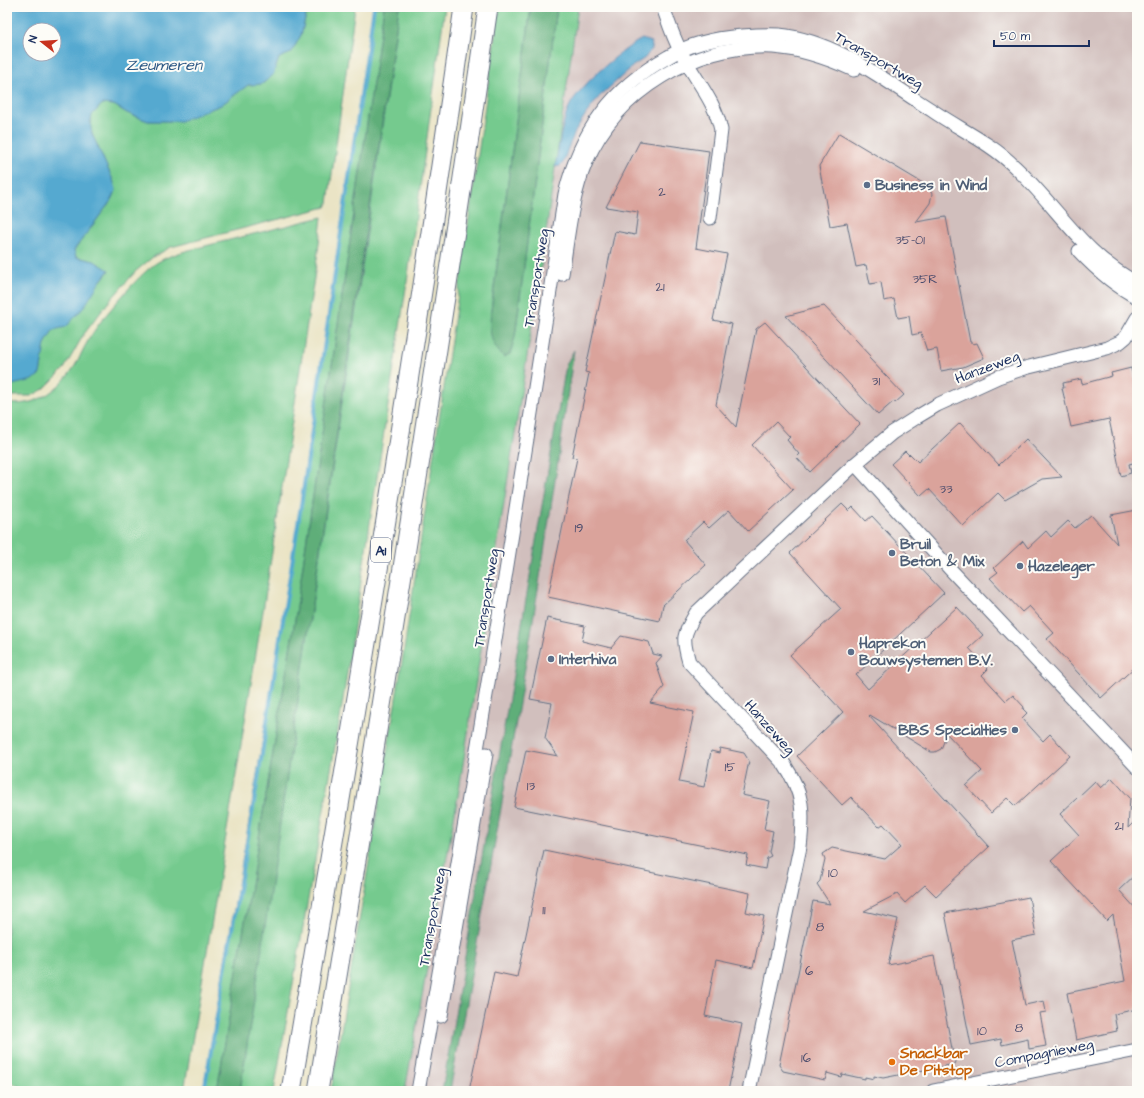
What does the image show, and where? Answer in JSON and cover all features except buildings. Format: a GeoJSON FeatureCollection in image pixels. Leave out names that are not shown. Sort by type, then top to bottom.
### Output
{"type":"FeatureCollection","features":[{"type":"Feature","properties":{"kind":"highway","name":"A1"},"geometry":{"type":"LineString","coordinates":[[291,1091],[354,718],[444,151],[464,7]]}},
{"type":"Feature","properties":{"kind":"highway","name":"A1"},"geometry":{"type":"LineString","coordinates":[[318,1091],[382,706],[488,7]]}},
{"type":"Feature","properties":{"kind":"street"},"geometry":{"type":"LineString","coordinates":[[663,7],[680,51],[719,120],[720,130],[710,218]]}},
{"type":"Feature","properties":{"kind":"street","name":"Transportweg"},"geometry":{"type":"LineString","coordinates":[[418,1091],[478,749],[518,503],[565,194],[570,174],[588,132],[609,104],[625,88],[656,63],[680,51],[720,39],[759,35],[778,35],[792,37],[835,50],[997,150],[1022,173],[1081,241],[1096,256],[1108,266],[1137,283]]}},
{"type":"Feature","properties":{"kind":"street","name":"Transportweg"},"geometry":{"type":"LineString","coordinates":[[428,1091],[483,773],[573,205],[586,161],[594,147],[622,108],[636,95],[676,68],[710,55],[736,49],[772,47],[821,56],[857,71],[994,158],[1026,189],[1097,270],[1115,284],[1137,297]]}},
{"type":"Feature","properties":{"kind":"street","name":"Hanzeweg"},"geometry":{"type":"LineString","coordinates":[[749,1091],[800,847],[803,818],[798,792],[793,778],[784,764],[689,662],[684,646],[684,637],[687,627],[696,614],[855,464],[892,433],[937,404],[998,377],[1025,368],[1107,348],[1120,342],[1126,338],[1137,318]]}},
{"type":"Feature","properties":{"kind":"street"},"geometry":{"type":"LineString","coordinates":[[855,464],[1137,767]]}},
{"type":"Feature","properties":{"kind":"street","name":"Compagnieweg"},"geometry":{"type":"LineString","coordinates":[[933,1091],[949,1090],[1137,1050]]}},
{"type":"Feature","properties":{"kind":"shaded area"},"geometry":{"type":"Polygon","coordinates":[[[555,7],[1137,7],[1137,1091],[381,1091],[555,7]]]}},
{"type":"Feature","properties":{"kind":"green space"},"geometry":{"type":"Polygon","coordinates":[[[308,7],[355,7],[328,203],[326,207],[171,247],[153,257],[136,271],[107,304],[84,334],[64,369],[44,389],[31,396],[7,396],[7,385],[40,374],[45,344],[53,330],[109,271],[94,261],[76,257],[74,250],[113,198],[116,190],[92,134],[90,123],[92,115],[102,104],[114,105],[127,113],[148,121],[180,121],[221,105],[248,85],[262,84],[273,75],[279,58],[291,53],[301,35],[308,7]]]}},
{"type":"Feature","properties":{"kind":"green space"},"geometry":{"type":"Polygon","coordinates":[[[373,7],[384,7],[295,620],[217,1091],[203,1091],[284,616],[373,7]]]}},
{"type":"Feature","properties":{"kind":"green space"},"geometry":{"type":"Polygon","coordinates":[[[384,7],[399,7],[240,1091],[217,1091],[295,620],[384,7]]]}},
{"type":"Feature","properties":{"kind":"green space"},"geometry":{"type":"Polygon","coordinates":[[[399,7],[445,7],[408,275],[340,719],[274,1091],[240,1091],[363,261],[399,7]]]}},
{"type":"Feature","properties":{"kind":"green space"},"geometry":{"type":"Polygon","coordinates":[[[499,7],[531,7],[491,311],[515,337],[557,7],[578,7],[541,267],[459,790],[405,1091],[331,1091],[403,656],[459,288],[499,7]]]}},
{"type":"Feature","properties":{"kind":"green space"},"geometry":{"type":"Polygon","coordinates":[[[531,7],[557,7],[515,337],[510,354],[504,357],[495,347],[491,336],[490,318],[531,7]]]}},
{"type":"Feature","properties":{"kind":"green space"},"geometry":{"type":"Polygon","coordinates":[[[322,217],[318,252],[263,611],[184,1091],[24,1091],[19,1086],[7,1082],[7,403],[17,404],[34,401],[50,393],[57,387],[73,369],[96,327],[140,277],[158,262],[170,256],[189,250],[322,217]]]}},
{"type":"Feature","properties":{"kind":"green space"},"geometry":{"type":"Polygon","coordinates":[[[574,350],[532,629],[484,906],[450,1091],[442,1091],[566,365],[574,350]]]}},
{"type":"Feature","properties":{"kind":"water","name":"Zeumeren"},"geometry":{"type":"Polygon","coordinates":[[[7,7],[308,7],[301,35],[291,53],[279,58],[273,75],[262,84],[248,85],[221,105],[180,121],[148,121],[127,113],[114,105],[102,104],[92,115],[90,123],[92,134],[116,190],[113,198],[74,250],[76,257],[94,261],[109,270],[84,307],[66,327],[53,330],[45,344],[40,374],[33,380],[8,386],[7,7]]]}},
{"type":"Feature","properties":{"kind":"water"},"geometry":{"type":"Polygon","coordinates":[[[642,39],[651,42],[652,46],[650,51],[645,58],[633,66],[599,97],[577,128],[563,163],[560,166],[555,167],[564,122],[569,107],[574,99],[581,89],[601,69],[623,51],[642,39]]]}},
{"type":"Feature","properties":{"kind":"waterway"},"geometry":{"type":"LineString","coordinates":[[204,1091],[258,779],[302,499],[374,7]]}},
{"type":"Feature","properties":{"kind":"place","name":"Business in Wind"},"geometry":{"type":"Point","coordinates":[867,185]}},
{"type":"Feature","properties":{"kind":"place","name":"Bruil Beton & Mix"},"geometry":{"type":"Point","coordinates":[892,553]}},
{"type":"Feature","properties":{"kind":"place","name":"Hazeleger"},"geometry":{"type":"Point","coordinates":[1020,566]}},
{"type":"Feature","properties":{"kind":"place","name":"Haprekon Bouwsystemen B.V."},"geometry":{"type":"Point","coordinates":[851,652]}},
{"type":"Feature","properties":{"kind":"place","name":"Interhiva"},"geometry":{"type":"Point","coordinates":[551,659]}},
{"type":"Feature","properties":{"kind":"place","name":"BBS Specialties"},"geometry":{"type":"Point","coordinates":[1015,730]}},
{"type":"Feature","properties":{"kind":"place","name":"Snackbar De Pitstop"},"geometry":{"type":"Point","coordinates":[892,1062]}}]}
